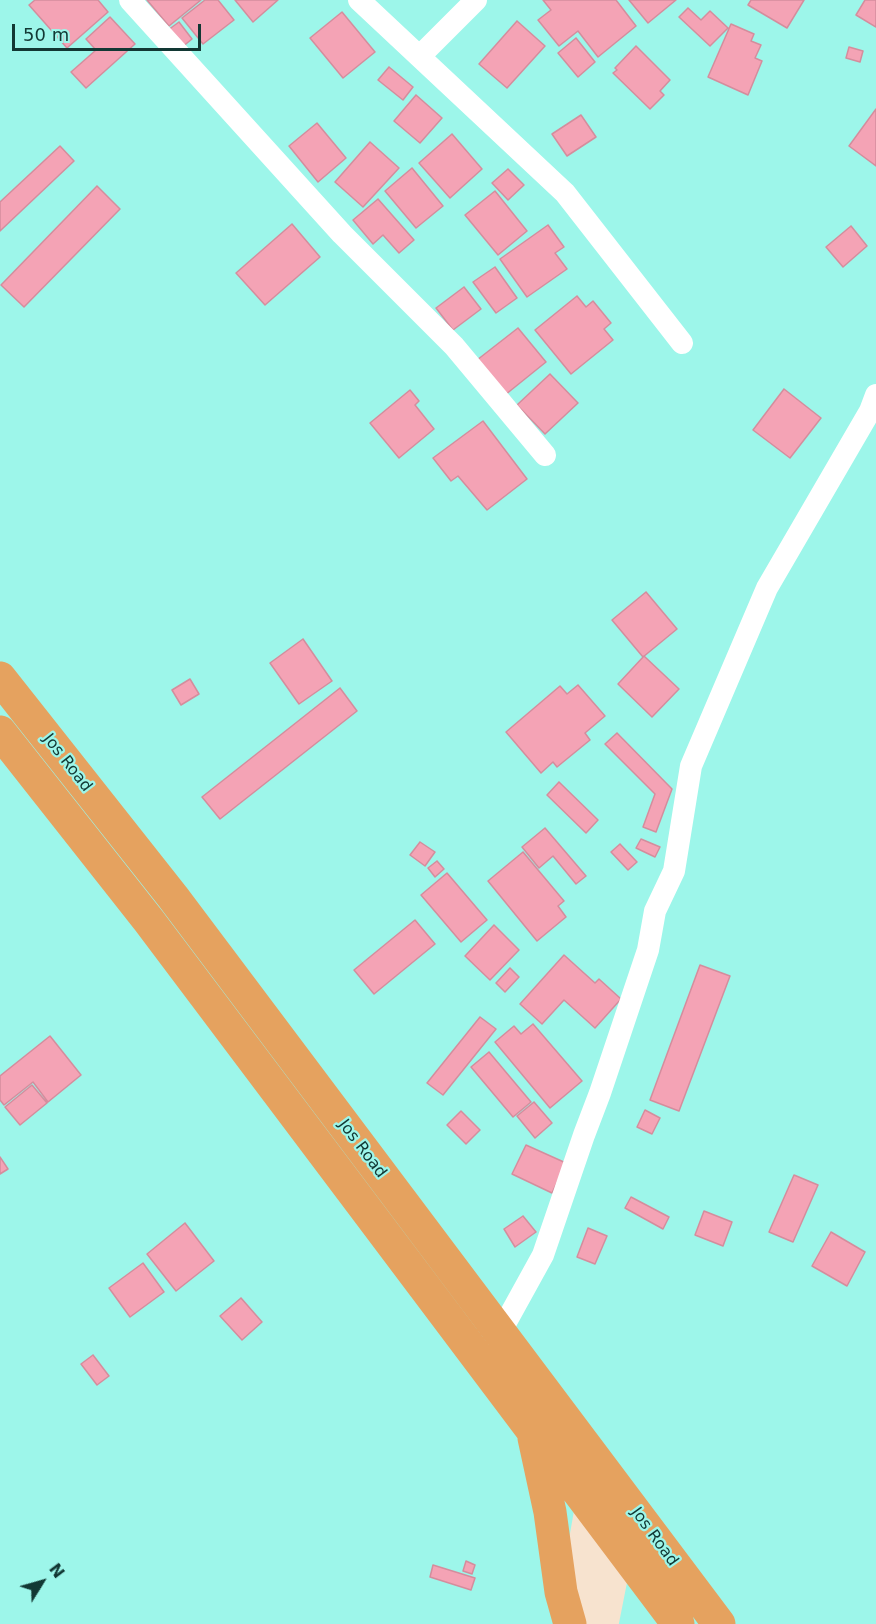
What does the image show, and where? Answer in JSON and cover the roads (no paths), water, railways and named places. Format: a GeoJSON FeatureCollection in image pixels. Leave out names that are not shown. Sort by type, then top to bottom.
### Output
{"type":"FeatureCollection","features":[{"type":"Feature","properties":{"kind":"highway","name":"Jos Road"},"geometry":{"type":"LineString","coordinates":[[0,678],[173,897],[719,1624]]}},
{"type":"Feature","properties":{"kind":"highway","name":"Jos Road"},"geometry":{"type":"LineString","coordinates":[[0,732],[149,921],[678,1624]]}},
{"type":"Feature","properties":{"kind":"highway"},"geometry":{"type":"LineString","coordinates":[[532,1428],[550,1512],[561,1592],[571,1624]]}},
{"type":"Feature","properties":{"kind":"street"},"geometry":{"type":"LineString","coordinates":[[129,0],[342,234],[454,346],[545,455]]}},
{"type":"Feature","properties":{"kind":"street"},"geometry":{"type":"LineString","coordinates":[[359,0],[565,193],[682,343]]}},
{"type":"Feature","properties":{"kind":"street"},"geometry":{"type":"LineString","coordinates":[[420,56],[476,0]]}},
{"type":"Feature","properties":{"kind":"street"},"geometry":{"type":"LineString","coordinates":[[500,1333],[543,1256],[600,1093],[648,950],[655,911],[674,871],[691,766],[767,588],[870,411],[876,395]]}},
{"type":"Feature","properties":{"kind":"street"},"geometry":{"type":"LineString","coordinates":[[571,1624],[598,1464]]}},
{"type":"Feature","properties":{"kind":"street"},"geometry":{"type":"LineString","coordinates":[[602,1624],[627,1500]]}}]}
